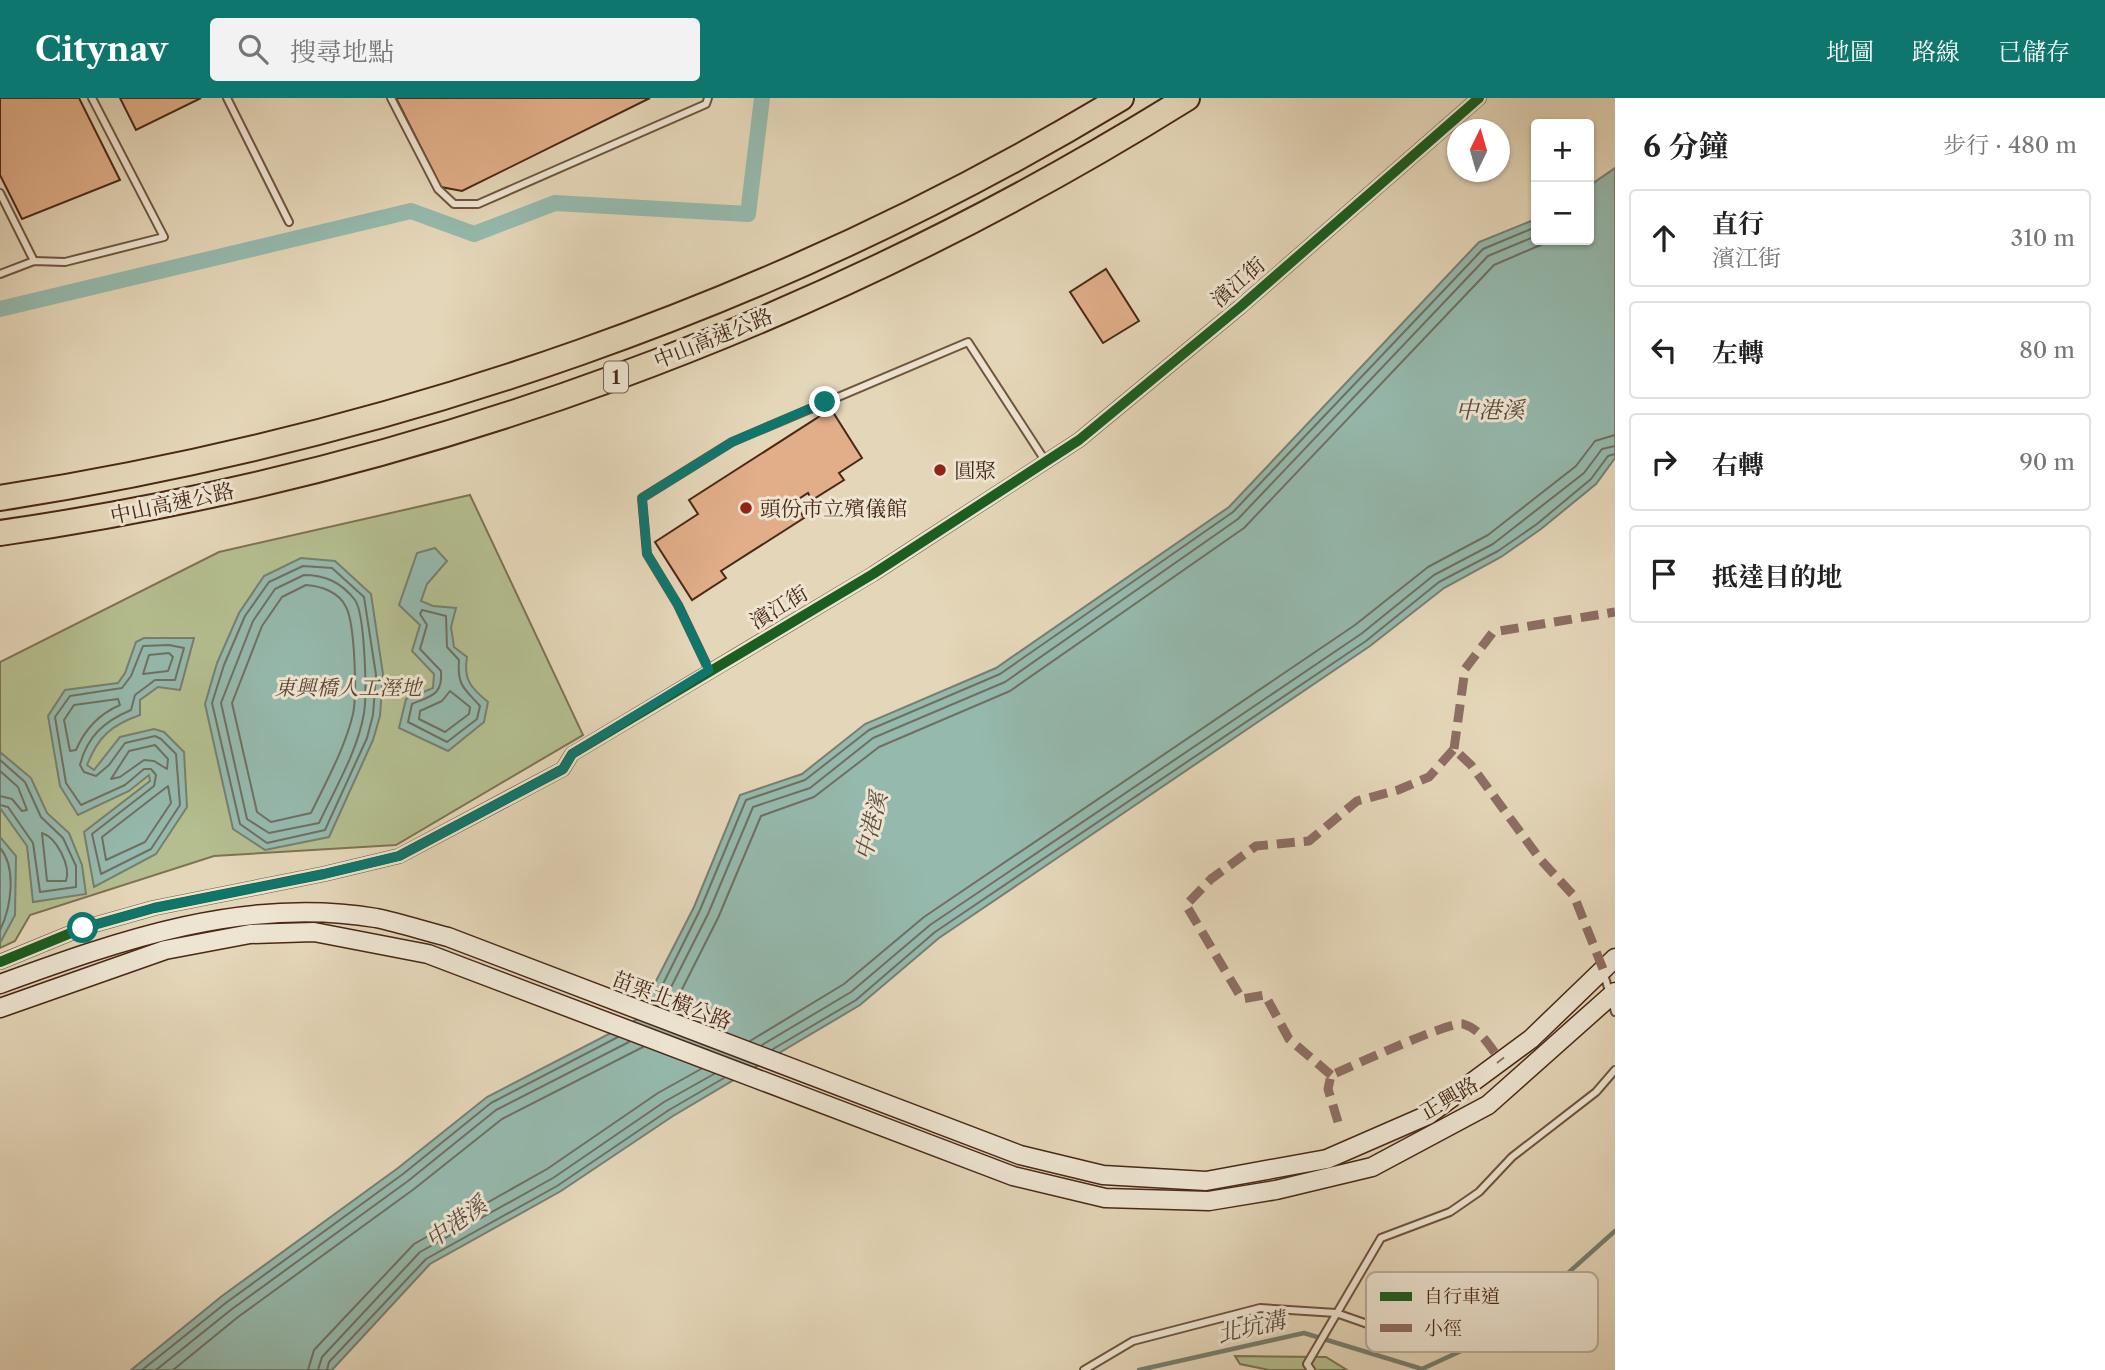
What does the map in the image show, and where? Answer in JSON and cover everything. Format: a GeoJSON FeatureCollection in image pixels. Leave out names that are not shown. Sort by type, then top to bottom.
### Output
{"type":"FeatureCollection","features":[{"type":"Feature","properties":{"kind":"highway","name":"中山高速公路"},"geometry":{"type":"LineString","coordinates":[[0,498],[103,482],[335,430],[564,359],[674,318],[893,222],[1072,128],[1121,98]]}},
{"type":"Feature","properties":{"kind":"highway","name":"中山高速公路"},"geometry":{"type":"LineString","coordinates":[[0,533],[91,520],[211,495],[448,434],[568,394],[761,320],[894,259],[1038,184],[1186,98]]}},
{"type":"Feature","properties":{"kind":"main road","name":"苗栗北橫公路"},"geometry":{"type":"LineString","coordinates":[[0,984],[173,926],[212,918],[301,913],[375,918],[448,937],[1020,1155],[1103,1175],[1206,1181],[1327,1159]]}},
{"type":"Feature","properties":{"kind":"main road","name":"苗栗北橫公路"},"geometry":{"type":"LineString","coordinates":[[0,1008],[165,950],[250,933],[314,932],[428,954],[1013,1176],[1105,1198],[1209,1200],[1276,1190]]}},
{"type":"Feature","properties":{"kind":"main road","name":"正興路"},"geometry":{"type":"LineString","coordinates":[[1327,1159],[1428,1115],[1531,1039],[1609,963]]}},
{"type":"Feature","properties":{"kind":"main road","name":"正興路"},"geometry":{"type":"LineString","coordinates":[[1276,1190],[1372,1167],[1488,1105],[1613,1001]]}},
{"type":"Feature","properties":{"kind":"street","name":"濱江街"},"geometry":{"type":"LineString","coordinates":[[0,962],[83,928],[154,908],[399,856],[563,769],[572,754],[873,573],[1079,440],[1240,307],[1479,98]]}},
{"type":"Feature","properties":{"kind":"lane"},"geometry":{"type":"LineString","coordinates":[[0,274],[34,261],[65,262],[164,237],[92,98]]}},
{"type":"Feature","properties":{"kind":"lane"},"geometry":{"type":"LineString","coordinates":[[227,98],[289,222]]}},
{"type":"Feature","properties":{"kind":"lane"},"geometry":{"type":"LineString","coordinates":[[391,98],[438,188],[454,204],[478,204],[706,104],[708,98]]}},
{"type":"Feature","properties":{"kind":"lane"},"geometry":{"type":"LineString","coordinates":[[0,193],[34,261]]}},
{"type":"Feature","properties":{"kind":"lane"},"geometry":{"type":"LineString","coordinates":[[709,670],[678,605],[647,554],[642,498],[709,456],[732,442],[968,342],[1046,462]]}},
{"type":"Feature","properties":{"kind":"lane"},"geometry":{"type":"LineString","coordinates":[[1609,963],[1613,1001]]}},
{"type":"Feature","properties":{"kind":"lane"},"geometry":{"type":"LineString","coordinates":[[1309,1367],[1336,1313],[1381,1238],[1450,1212],[1479,1192],[1512,1157],[1597,1092],[1615,1070]]}},
{"type":"Feature","properties":{"kind":"lane"},"geometry":{"type":"LineString","coordinates":[[1084,1370],[1133,1340],[1260,1308],[1336,1313],[1366,1323]]}},
{"type":"Feature","properties":{"kind":"green space","name":"東興橋人工溼地"},"geometry":{"type":"Polygon","coordinates":[[[470,495],[583,735],[396,845],[214,856],[30,915],[15,941],[0,948],[0,662],[219,552],[470,495]]]}},
{"type":"Feature","properties":{"kind":"green space"},"geometry":{"type":"Polygon","coordinates":[[[1235,1356],[1326,1357],[1347,1370],[1269,1370],[1240,1364],[1235,1356]]]}},
{"type":"Feature","properties":{"kind":"water","name":"中港溪"},"geometry":{"type":"Polygon","coordinates":[[[1615,168],[1615,458],[1596,484],[1541,529],[1501,557],[1444,588],[1370,646],[939,938],[860,1005],[673,1116],[561,1191],[430,1264],[332,1370],[131,1370],[222,1296],[398,1168],[487,1097],[636,1020],[694,907],[740,795],[802,774],[865,724],[996,668],[1229,507],[1479,242],[1531,221],[1531,245],[1594,245],[1594,183],[1615,168]]]}},
{"type":"Feature","properties":{"kind":"water"},"geometry":{"type":"Polygon","coordinates":[[[435,548],[447,561],[427,584],[421,601],[433,606],[456,608],[451,627],[454,647],[467,657],[467,678],[488,702],[484,722],[448,751],[399,728],[406,699],[433,688],[434,674],[412,651],[420,625],[399,605],[417,553],[435,548]]]}},
{"type":"Feature","properties":{"kind":"water"},"geometry":{"type":"Polygon","coordinates":[[[301,558],[335,561],[371,594],[383,674],[380,716],[373,740],[329,837],[265,850],[233,829],[205,704],[217,663],[239,613],[264,576],[301,558]]]}},
{"type":"Feature","properties":{"kind":"water"},"geometry":{"type":"Polygon","coordinates":[[[144,638],[194,638],[180,690],[158,687],[140,700],[140,715],[107,733],[87,765],[94,770],[120,737],[154,729],[164,732],[184,752],[187,807],[156,854],[94,887],[84,832],[150,781],[149,775],[129,791],[78,815],[60,786],[48,716],[65,690],[118,683],[125,673],[136,642],[144,638]]]}},
{"type":"Feature","properties":{"kind":"water"},"geometry":{"type":"Polygon","coordinates":[[[0,752],[31,778],[47,813],[69,833],[82,865],[86,894],[33,902],[27,846],[0,808],[0,752]]]}},
{"type":"Feature","properties":{"kind":"water"},"geometry":{"type":"Polygon","coordinates":[[[0,837],[16,856],[15,915],[0,943],[0,837]]]}},
{"type":"Feature","properties":{"kind":"building"},"geometry":{"type":"Polygon","coordinates":[[[0,98],[79,98],[120,180],[22,219],[0,175],[0,98]]]}},
{"type":"Feature","properties":{"kind":"building"},"geometry":{"type":"Polygon","coordinates":[[[120,98],[201,98],[136,130],[120,98]]]}},
{"type":"Feature","properties":{"kind":"building"},"geometry":{"type":"Polygon","coordinates":[[[396,98],[650,98],[462,191],[441,187],[396,98]]]}},
{"type":"Feature","properties":{"kind":"building"},"geometry":{"type":"Polygon","coordinates":[[[1106,269],[1139,321],[1103,343],[1070,292],[1106,269]]]}},
{"type":"Feature","properties":{"kind":"building","name":"頭份市立殯儀館"},"geometry":{"type":"Polygon","coordinates":[[[831,409],[862,458],[839,473],[844,480],[812,500],[808,493],[794,502],[804,518],[721,571],[726,578],[692,600],[655,542],[698,514],[689,500],[831,409]]]}},
{"type":"Feature","properties":{"kind":"waterway"},"geometry":{"type":"LineString","coordinates":[[0,309],[411,211],[474,234],[555,203],[748,214],[762,98]]}},
{"type":"Feature","properties":{"kind":"waterway","name":"北坑溝"},"geometry":{"type":"LineString","coordinates":[[1569,1272],[1615,1231]]}},
{"type":"Feature","properties":{"kind":"waterway","name":"北坑溝"},"geometry":{"type":"LineString","coordinates":[[1139,1370],[1304,1333],[1366,1352]]}},
{"type":"Feature","properties":{"kind":"waterway","name":"北坑溝"},"geometry":{"type":"LineString","coordinates":[[1366,1352],[1422,1369],[1459,1352]]}},
{"type":"Feature","properties":{"kind":"marked path"},"geometry":{"type":"LineString","coordinates":[[1454,749],[1465,669],[1493,632],[1615,612]]}},
{"type":"Feature","properties":{"kind":"marked path"},"geometry":{"type":"LineString","coordinates":[[1331,1075],[1289,1039],[1265,995],[1242,999],[1186,905],[1211,879],[1256,846],[1309,841],[1357,801],[1398,790],[1429,777],[1454,749],[1471,765],[1540,859],[1574,896],[1603,969]]}},
{"type":"Feature","properties":{"kind":"marked path"},"geometry":{"type":"LineString","coordinates":[[1338,1122],[1328,1089],[1331,1075],[1439,1030],[1454,1025],[1469,1026],[1485,1039],[1501,1061]]}},
{"type":"Feature","properties":{"kind":"cycle path"},"geometry":{"type":"LineString","coordinates":[[0,962],[83,928],[154,908],[399,856],[563,769],[572,754],[873,574],[1079,440],[1240,307],[1479,98]]}},
{"type":"Feature","properties":{"kind":"place","name":"圓聚"},"geometry":{"type":"Point","coordinates":[940,470]}},
{"type":"Feature","properties":{"kind":"place","name":"頭份市立殯儀館"},"geometry":{"type":"Point","coordinates":[746,508]}},
{"type":"Feature","properties":{"kind":"route"},"geometry":{"type":"LineString","coordinates":[[83,928],[154,908],[399,856],[563,769],[572,754],[709,670],[678,605],[647,554],[642,498],[732,442],[825,402]]}}]}
